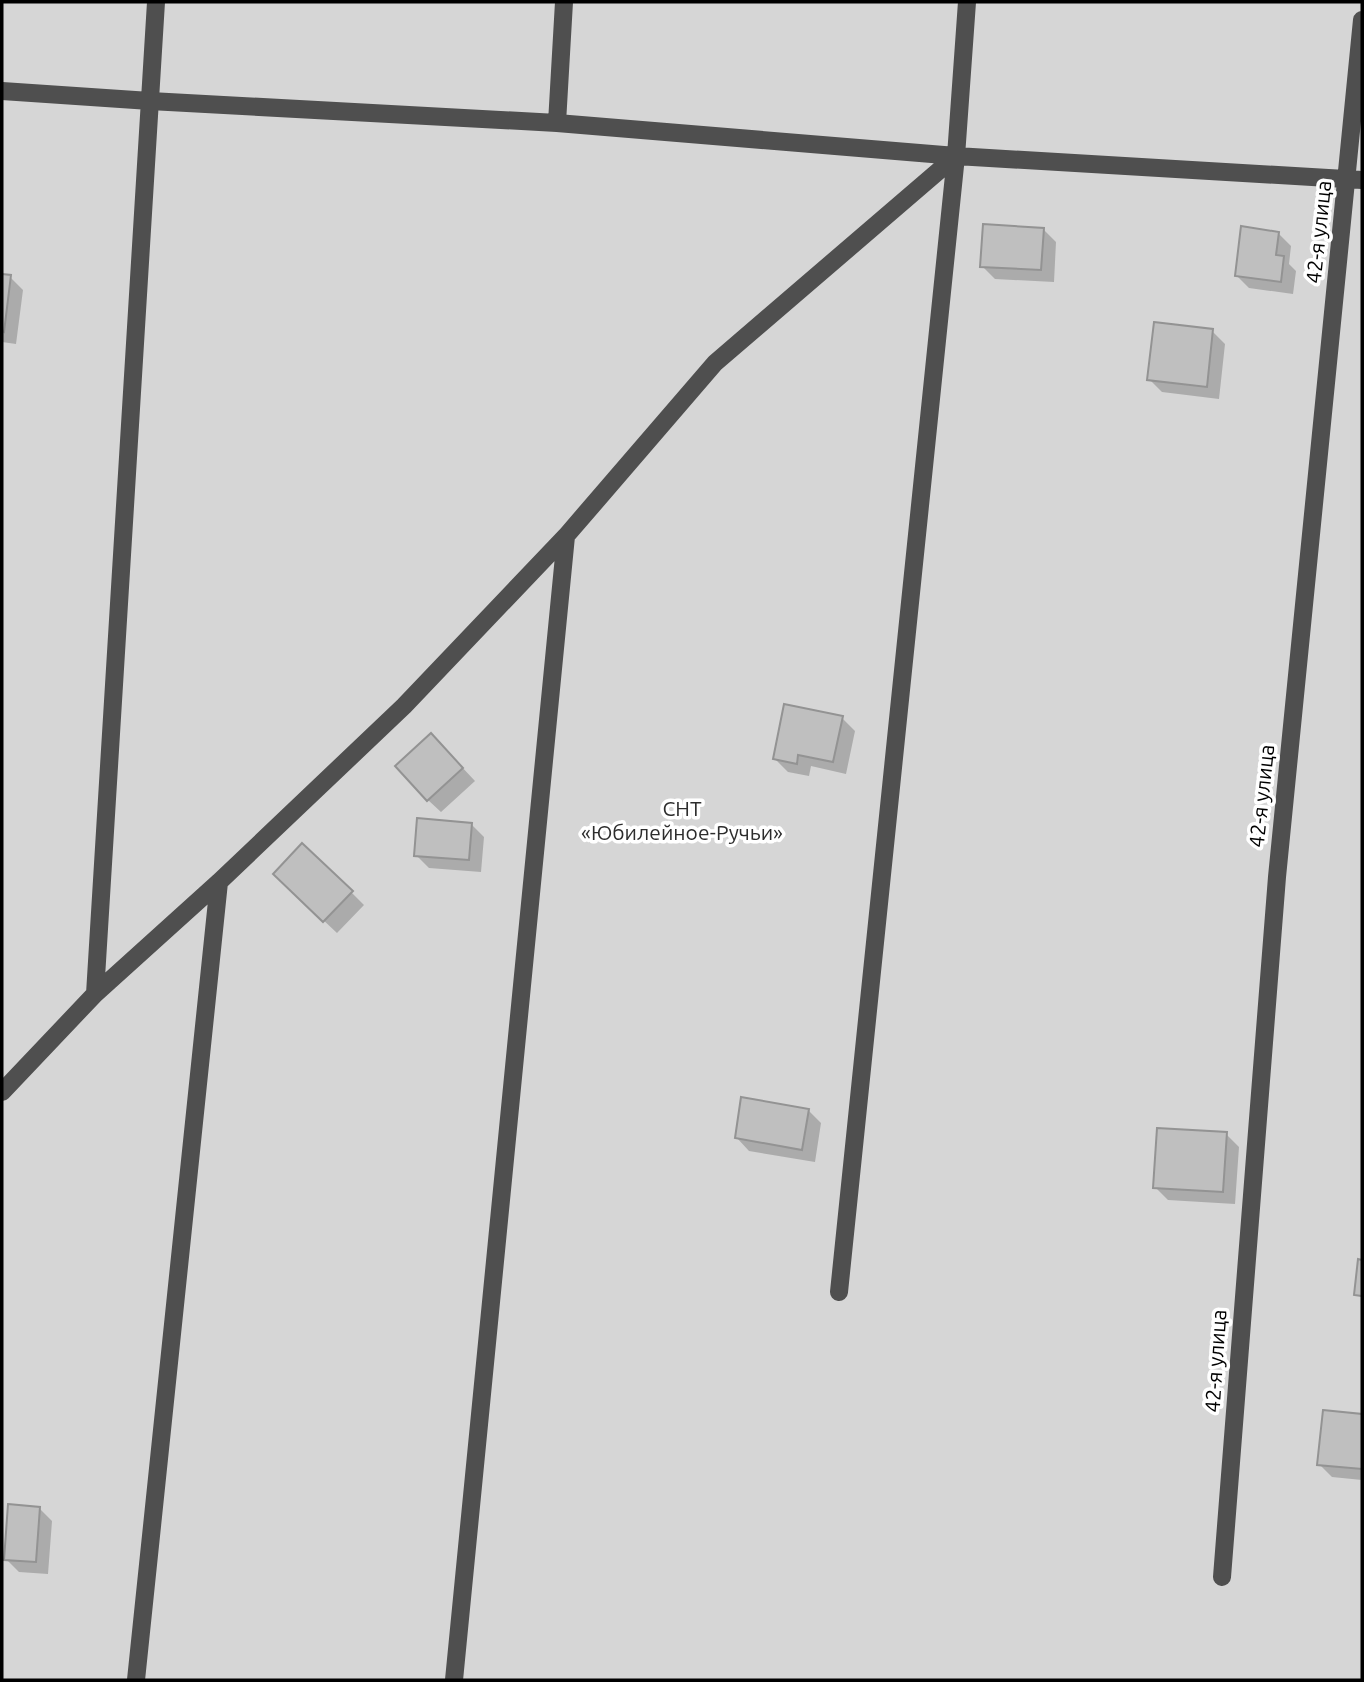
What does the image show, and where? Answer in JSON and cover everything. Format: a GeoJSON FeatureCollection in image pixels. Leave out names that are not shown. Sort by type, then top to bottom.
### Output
{"type":"FeatureCollection","features":[{"type":"Feature","properties":{"kind":"street"},"geometry":{"type":"LineString","coordinates":[[95,994],[156,2]]}},
{"type":"Feature","properties":{"kind":"street"},"geometry":{"type":"LineString","coordinates":[[557,123],[564,2]]}},
{"type":"Feature","properties":{"kind":"street"},"geometry":{"type":"LineString","coordinates":[[839,1292],[956,156],[967,2]]}},
{"type":"Feature","properties":{"kind":"street","name":"42-я улица"},"geometry":{"type":"LineString","coordinates":[[1222,1577],[1277,877],[1354,179],[1362,20]]}},
{"type":"Feature","properties":{"kind":"street"},"geometry":{"type":"LineString","coordinates":[[2,90],[150,102],[557,123],[956,156],[1354,179]]}},
{"type":"Feature","properties":{"kind":"street"},"geometry":{"type":"LineString","coordinates":[[2,1092],[95,994],[219,882],[404,706],[566,536],[715,363],[956,156]]}},
{"type":"Feature","properties":{"kind":"street"},"geometry":{"type":"LineString","coordinates":[[454,1680],[566,536]]}},
{"type":"Feature","properties":{"kind":"street"},"geometry":{"type":"LineString","coordinates":[[136,1680],[219,882]]}},
{"type":"Feature","properties":{"kind":"green space","name":"СНТ «Юбилейное-Ручьи»"},"geometry":{"type":"Polygon","coordinates":[[[2,2],[1362,2],[1362,1680],[2,1680],[2,2]]]}},
{"type":"Feature","properties":{"kind":"building"},"geometry":{"type":"Polygon","coordinates":[[[983,224],[1044,228],[1041,270],[980,267],[983,224]]]}},
{"type":"Feature","properties":{"kind":"building"},"geometry":{"type":"Polygon","coordinates":[[[1241,226],[1279,232],[1276,255],[1284,256],[1281,282],[1235,276],[1241,226]]]}},
{"type":"Feature","properties":{"kind":"building"},"geometry":{"type":"Polygon","coordinates":[[[2,274],[11,275],[4,332],[2,331],[2,274]]]}},
{"type":"Feature","properties":{"kind":"building"},"geometry":{"type":"Polygon","coordinates":[[[1154,322],[1213,329],[1207,387],[1147,380],[1154,322]]]}},
{"type":"Feature","properties":{"kind":"building"},"geometry":{"type":"Polygon","coordinates":[[[784,704],[843,716],[833,762],[798,755],[797,764],[773,759],[784,704]]]}},
{"type":"Feature","properties":{"kind":"building"},"geometry":{"type":"Polygon","coordinates":[[[431,733],[463,768],[427,801],[395,766],[431,733]]]}},
{"type":"Feature","properties":{"kind":"building"},"geometry":{"type":"Polygon","coordinates":[[[417,818],[472,823],[469,860],[414,856],[417,818]]]}},
{"type":"Feature","properties":{"kind":"building"},"geometry":{"type":"Polygon","coordinates":[[[302,843],[353,891],[323,922],[273,874],[302,843]]]}},
{"type":"Feature","properties":{"kind":"building"},"geometry":{"type":"Polygon","coordinates":[[[741,1097],[809,1109],[802,1150],[735,1138],[741,1097]]]}},
{"type":"Feature","properties":{"kind":"building"},"geometry":{"type":"Polygon","coordinates":[[[1157,1128],[1227,1132],[1223,1192],[1153,1188],[1157,1128]]]}},
{"type":"Feature","properties":{"kind":"building"},"geometry":{"type":"Polygon","coordinates":[[[1358,1259],[1362,1260],[1362,1296],[1354,1295],[1358,1259]]]}},
{"type":"Feature","properties":{"kind":"building"},"geometry":{"type":"Polygon","coordinates":[[[1323,1410],[1362,1414],[1362,1469],[1317,1465],[1323,1410]]]}},
{"type":"Feature","properties":{"kind":"building"},"geometry":{"type":"Polygon","coordinates":[[[8,1504],[40,1507],[36,1562],[4,1560],[8,1504]]]}}]}
